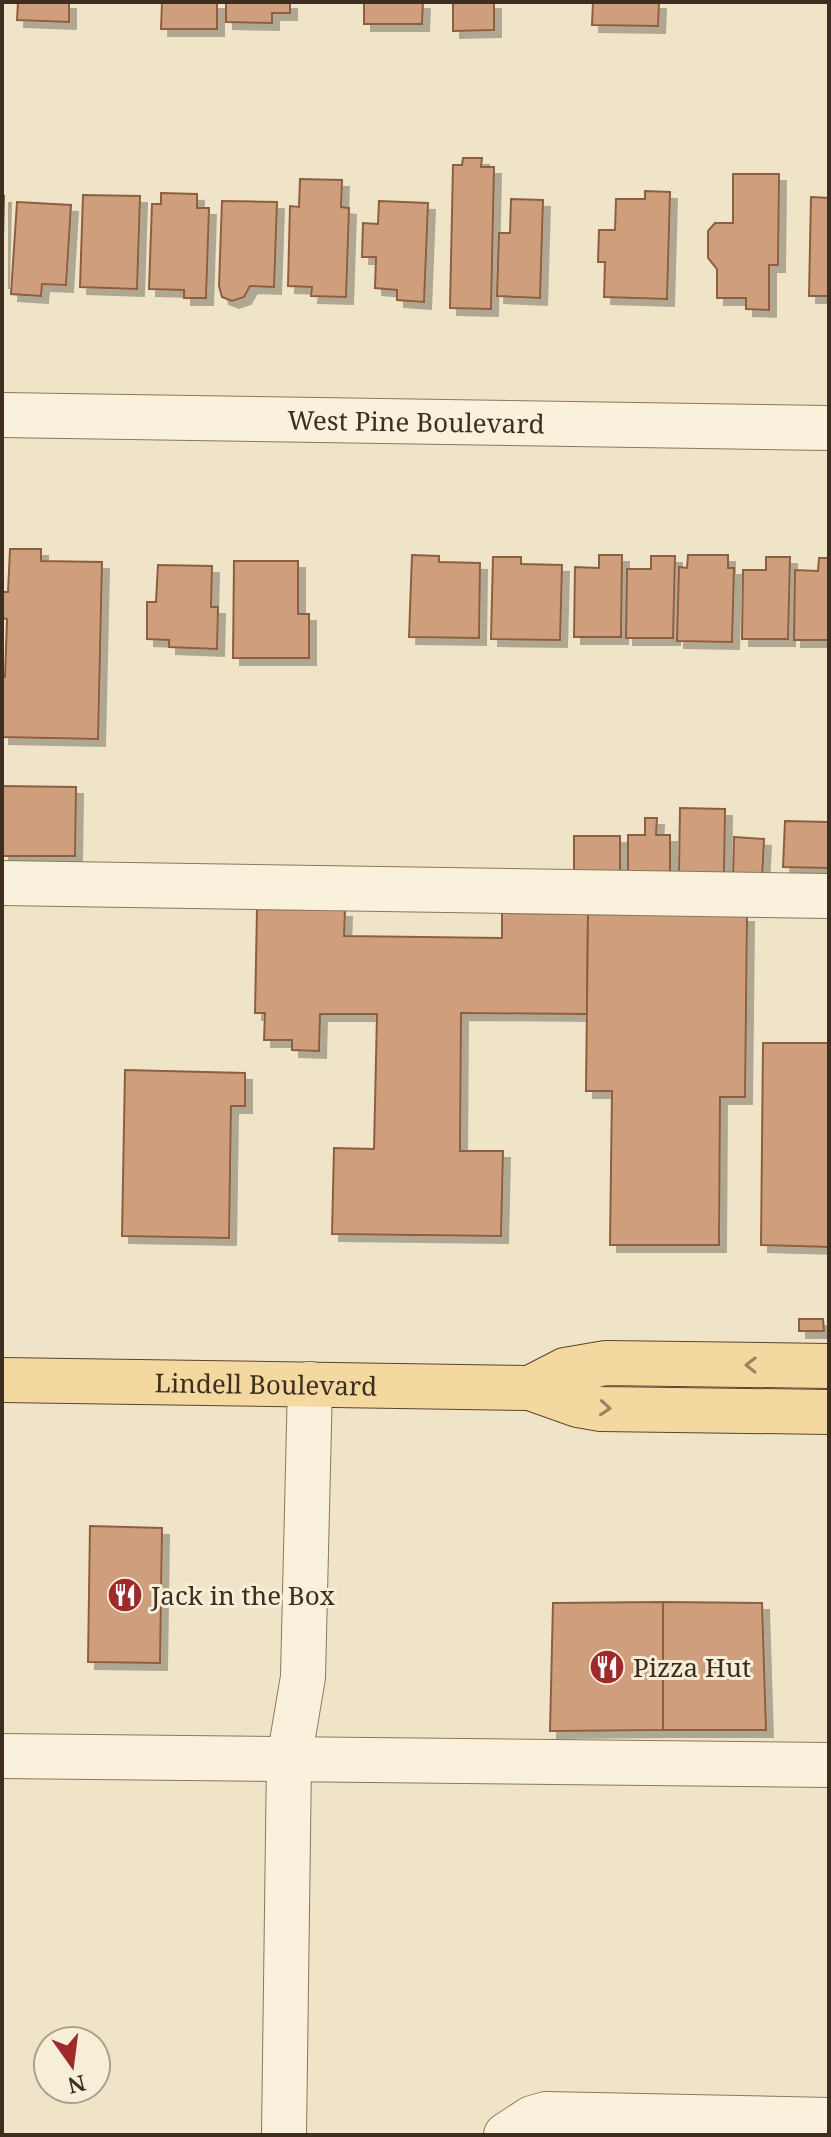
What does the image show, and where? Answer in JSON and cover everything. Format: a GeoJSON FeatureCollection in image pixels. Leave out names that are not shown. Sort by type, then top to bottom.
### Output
{"type":"FeatureCollection","features":[{"type":"Feature","properties":{"kind":"main road","name":"Lindell Boulevard"},"geometry":{"type":"LineString","coordinates":[[530,1388],[565,1370],[606,1363],[829,1366]]}},
{"type":"Feature","properties":{"kind":"main road","name":"Lindell Boulevard"},"geometry":{"type":"LineString","coordinates":[[2,1380],[530,1388],[578,1405],[601,1409],[829,1412]]}},
{"type":"Feature","properties":{"kind":"street","name":"West Pine Boulevard"},"geometry":{"type":"LineString","coordinates":[[2,415],[829,428]]}},
{"type":"Feature","properties":{"kind":"street"},"geometry":{"type":"LineString","coordinates":[[2,883],[829,896]]}},
{"type":"Feature","properties":{"kind":"street"},"geometry":{"type":"LineString","coordinates":[[284,2135],[289,1760],[303,1677],[310,1384]]}},
{"type":"Feature","properties":{"kind":"street"},"geometry":{"type":"LineString","coordinates":[[2,1756],[829,1765]]}},
{"type":"Feature","properties":{"kind":"street"},"geometry":{"type":"LineString","coordinates":[[506,2135],[532,2118],[546,2114],[829,2120]]}},
{"type":"Feature","properties":{"kind":"building"},"geometry":{"type":"Polygon","coordinates":[[[18,2],[69,2],[69,22],[17,20],[18,2]]]}},
{"type":"Feature","properties":{"kind":"building"},"geometry":{"type":"Polygon","coordinates":[[[162,2],[217,2],[217,29],[161,29],[162,2]]]}},
{"type":"Feature","properties":{"kind":"building"},"geometry":{"type":"Polygon","coordinates":[[[226,2],[290,2],[290,13],[272,13],[272,23],[226,22],[226,2]]]}},
{"type":"Feature","properties":{"kind":"building"},"geometry":{"type":"Polygon","coordinates":[[[364,2],[423,2],[422,24],[364,24],[364,2]]]}},
{"type":"Feature","properties":{"kind":"building"},"geometry":{"type":"Polygon","coordinates":[[[453,2],[494,2],[494,30],[453,31],[453,2]]]}},
{"type":"Feature","properties":{"kind":"building"},"geometry":{"type":"Polygon","coordinates":[[[593,2],[659,2],[658,26],[592,25],[593,2]]]}},
{"type":"Feature","properties":{"kind":"building"},"geometry":{"type":"Polygon","coordinates":[[[463,158],[482,158],[481,167],[494,167],[491,309],[450,308],[453,165],[462,165],[463,158]]]}},
{"type":"Feature","properties":{"kind":"building"},"geometry":{"type":"Polygon","coordinates":[[[733,174],[779,174],[778,265],[769,265],[769,310],[746,309],[746,298],[717,298],[717,269],[708,258],[708,231],[715,223],[733,223],[733,174]]]}},
{"type":"Feature","properties":{"kind":"building"},"geometry":{"type":"Polygon","coordinates":[[[300,179],[342,180],[341,207],[349,208],[346,297],[311,296],[312,287],[288,286],[290,206],[299,207],[300,179]]]}},
{"type":"Feature","properties":{"kind":"building"},"geometry":{"type":"Polygon","coordinates":[[[645,191],[670,192],[667,299],[604,297],[605,262],[598,262],[599,230],[615,230],[616,199],[645,199],[645,191]]]}},
{"type":"Feature","properties":{"kind":"building"},"geometry":{"type":"Polygon","coordinates":[[[161,193],[197,194],[197,208],[209,208],[206,298],[184,298],[184,290],[149,289],[152,204],[161,204],[161,193]]]}},
{"type":"Feature","properties":{"kind":"building"},"geometry":{"type":"Polygon","coordinates":[[[83,195],[140,196],[137,289],[80,287],[83,195]]]}},
{"type":"Feature","properties":{"kind":"building"},"geometry":{"type":"Polygon","coordinates":[[[2,196],[4,196],[2,282],[2,196]]]}},
{"type":"Feature","properties":{"kind":"building"},"geometry":{"type":"Polygon","coordinates":[[[811,197],[829,198],[829,296],[809,296],[811,197]]]}},
{"type":"Feature","properties":{"kind":"building"},"geometry":{"type":"Polygon","coordinates":[[[511,199],[543,200],[540,298],[497,296],[499,233],[510,233],[511,199]]]}},
{"type":"Feature","properties":{"kind":"building"},"geometry":{"type":"Polygon","coordinates":[[[222,201],[277,202],[274,287],[250,286],[244,297],[232,301],[222,297],[219,286],[222,201]]]}},
{"type":"Feature","properties":{"kind":"building"},"geometry":{"type":"Polygon","coordinates":[[[379,201],[428,203],[424,302],[397,300],[397,290],[375,288],[376,257],[362,257],[363,223],[378,224],[379,201]]]}},
{"type":"Feature","properties":{"kind":"building"},"geometry":{"type":"Polygon","coordinates":[[[17,202],[71,205],[66,285],[42,284],[41,296],[11,294],[17,202]]]}},
{"type":"Feature","properties":{"kind":"building"},"geometry":{"type":"Polygon","coordinates":[[[10,549],[41,549],[41,561],[102,562],[98,739],[2,737],[2,677],[5,677],[7,619],[2,618],[2,592],[8,592],[10,549]]]}},
{"type":"Feature","properties":{"kind":"building"},"geometry":{"type":"Polygon","coordinates":[[[412,555],[439,556],[439,562],[480,563],[479,638],[409,637],[412,555]]]}},
{"type":"Feature","properties":{"kind":"building"},"geometry":{"type":"Polygon","coordinates":[[[599,555],[622,555],[621,637],[574,637],[575,567],[599,568],[599,555]]]}},
{"type":"Feature","properties":{"kind":"building"},"geometry":{"type":"Polygon","coordinates":[[[688,555],[728,555],[728,568],[734,568],[732,642],[677,641],[679,567],[687,568],[688,555]]]}},
{"type":"Feature","properties":{"kind":"building"},"geometry":{"type":"Polygon","coordinates":[[[651,556],[675,556],[673,638],[626,638],[627,569],[651,569],[651,556]]]}},
{"type":"Feature","properties":{"kind":"building"},"geometry":{"type":"Polygon","coordinates":[[[493,557],[521,557],[521,564],[562,565],[560,640],[491,639],[493,557]]]}},
{"type":"Feature","properties":{"kind":"building"},"geometry":{"type":"Polygon","coordinates":[[[766,557],[790,557],[788,639],[742,639],[743,570],[766,570],[766,557]]]}},
{"type":"Feature","properties":{"kind":"building"},"geometry":{"type":"Polygon","coordinates":[[[819,558],[829,558],[829,640],[794,640],[795,570],[818,571],[819,558]]]}},
{"type":"Feature","properties":{"kind":"building"},"geometry":{"type":"Polygon","coordinates":[[[234,561],[298,561],[298,614],[309,614],[309,658],[233,658],[234,561]]]}},
{"type":"Feature","properties":{"kind":"building"},"geometry":{"type":"Polygon","coordinates":[[[158,565],[212,566],[211,607],[218,607],[217,649],[169,647],[169,640],[147,639],[147,602],[156,602],[158,565]]]}},
{"type":"Feature","properties":{"kind":"building"},"geometry":{"type":"Polygon","coordinates":[[[2,786],[76,787],[75,856],[2,856],[2,786]]]}},
{"type":"Feature","properties":{"kind":"building"},"geometry":{"type":"Polygon","coordinates":[[[680,808],[725,809],[724,874],[679,873],[680,808]]]}},
{"type":"Feature","properties":{"kind":"building"},"geometry":{"type":"Polygon","coordinates":[[[645,818],[657,818],[656,835],[670,835],[670,874],[628,873],[628,835],[645,835],[645,818]]]}},
{"type":"Feature","properties":{"kind":"building"},"geometry":{"type":"Polygon","coordinates":[[[785,821],[829,822],[828,868],[783,867],[785,821]]]}},
{"type":"Feature","properties":{"kind":"building"},"geometry":{"type":"Polygon","coordinates":[[[574,836],[620,836],[620,873],[574,872],[574,836]]]}},
{"type":"Feature","properties":{"kind":"building"},"geometry":{"type":"Polygon","coordinates":[[[734,837],[764,839],[762,879],[733,879],[734,837]]]}},
{"type":"Feature","properties":{"kind":"building"},"geometry":{"type":"Polygon","coordinates":[[[257,909],[345,910],[344,936],[502,938],[502,913],[588,914],[587,1014],[461,1013],[460,1151],[503,1151],[501,1236],[332,1234],[334,1148],[374,1149],[377,1014],[320,1014],[319,1051],[292,1050],[292,1040],[264,1040],[265,1013],[255,1013],[257,909]]]}},
{"type":"Feature","properties":{"kind":"building"},"geometry":{"type":"Polygon","coordinates":[[[588,914],[747,915],[745,1097],[720,1097],[719,1245],[610,1245],[612,1091],[586,1091],[588,914]]]}},
{"type":"Feature","properties":{"kind":"building"},"geometry":{"type":"Polygon","coordinates":[[[763,1043],[829,1043],[829,1247],[761,1245],[763,1043]]]}},
{"type":"Feature","properties":{"kind":"building"},"geometry":{"type":"Polygon","coordinates":[[[125,1070],[245,1073],[245,1106],[231,1106],[229,1238],[122,1236],[125,1070]]]}},
{"type":"Feature","properties":{"kind":"building"},"geometry":{"type":"Polygon","coordinates":[[[799,1319],[823,1319],[824,1331],[799,1331],[799,1319]]]}},
{"type":"Feature","properties":{"kind":"building","name":"Jack in the Box"},"geometry":{"type":"Polygon","coordinates":[[[90,1526],[162,1528],[160,1663],[88,1662],[90,1526]]]}},
{"type":"Feature","properties":{"kind":"building","name":"Pizza Hut"},"geometry":{"type":"Polygon","coordinates":[[[663,1602],[663,1730],[550,1731],[553,1603],[663,1602]]]}},
{"type":"Feature","properties":{"kind":"building"},"geometry":{"type":"Polygon","coordinates":[[[663,1602],[762,1603],[766,1730],[663,1730],[663,1602]]]}},
{"type":"Feature","properties":{"kind":"place","name":"Jack in the Box"},"geometry":{"type":"Point","coordinates":[125,1595]}},
{"type":"Feature","properties":{"kind":"place","name":"Pizza Hut"},"geometry":{"type":"Point","coordinates":[607,1667]}}]}
